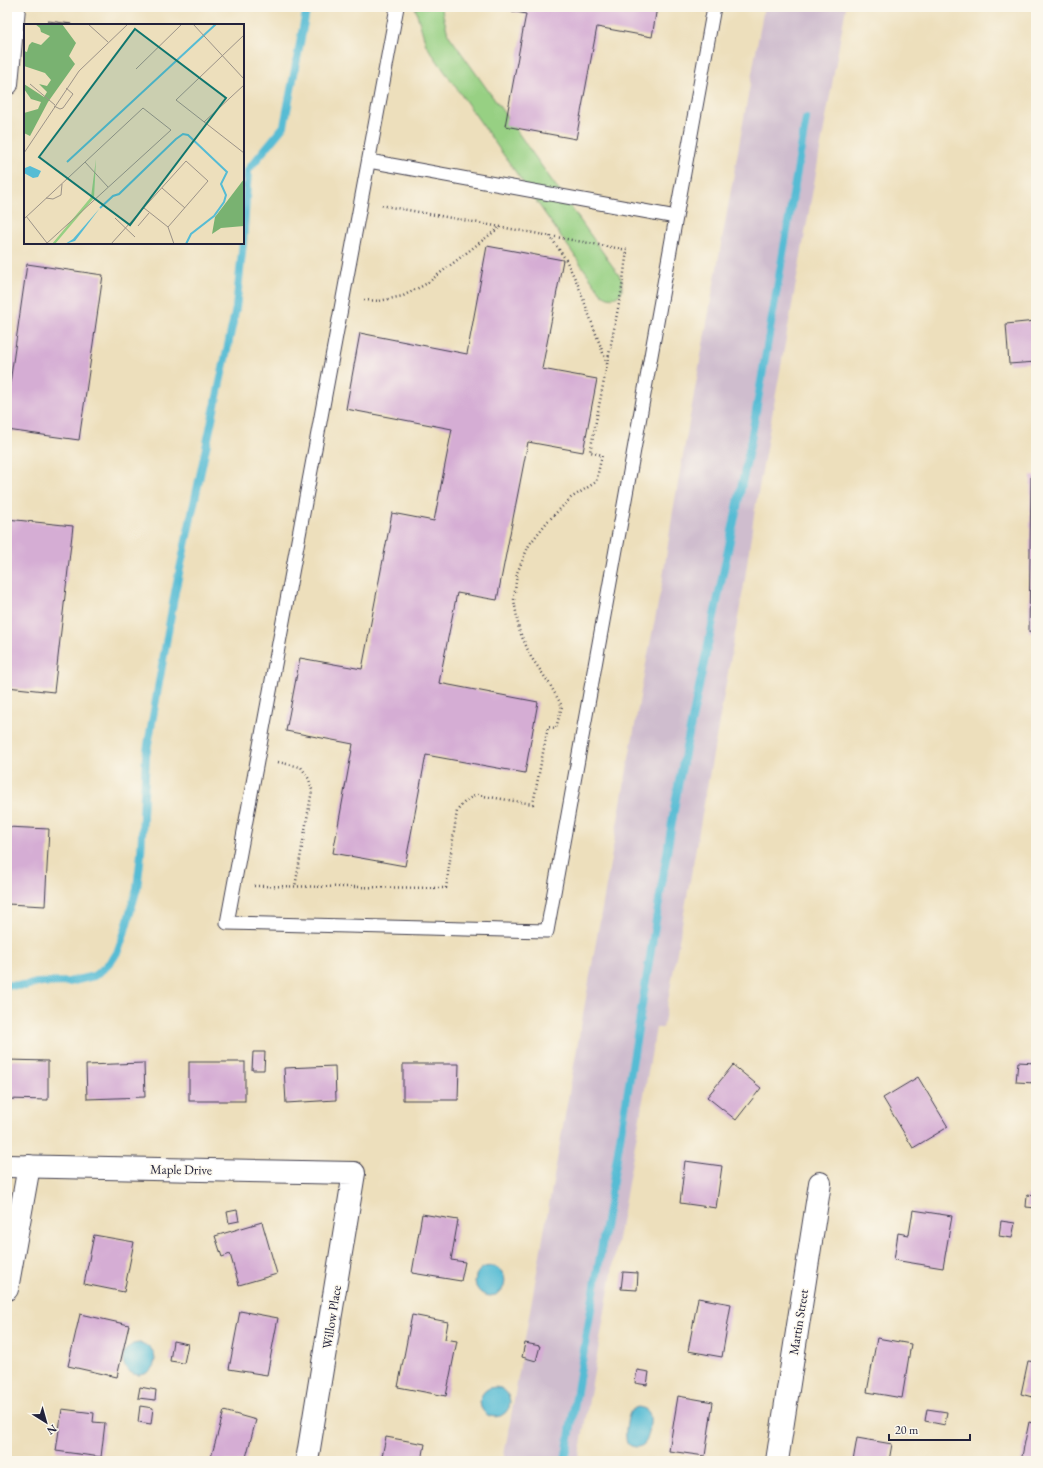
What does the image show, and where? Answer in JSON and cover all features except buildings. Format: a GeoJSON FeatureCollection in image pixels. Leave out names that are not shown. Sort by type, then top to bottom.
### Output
{"type":"FeatureCollection","features":[{"type":"Feature","properties":{"kind":"street"},"geometry":{"type":"LineString","coordinates":[[7,84],[14,7]]}},
{"type":"Feature","properties":{"kind":"street","name":"Maple Drive"},"geometry":{"type":"LineString","coordinates":[[7,1166],[354,1173]]}},
{"type":"Feature","properties":{"kind":"street"},"geometry":{"type":"LineString","coordinates":[[7,1289],[29,1166]]}},
{"type":"Feature","properties":{"kind":"street","name":"Willow Place"},"geometry":{"type":"LineString","coordinates":[[307,1461],[354,1173]]}},
{"type":"Feature","properties":{"kind":"street","name":"Martin Street"},"geometry":{"type":"LineString","coordinates":[[777,1461],[820,1183]]}},
{"type":"Feature","properties":{"kind":"lane"},"geometry":{"type":"LineString","coordinates":[[397,7],[227,923],[547,931],[714,7]]}},
{"type":"Feature","properties":{"kind":"lane"},"geometry":{"type":"LineString","coordinates":[[369,160],[676,217]]}},
{"type":"Feature","properties":{"kind":"path"},"geometry":{"type":"LineString","coordinates":[[249,886],[446,888],[457,811],[470,797],[477,795],[533,804],[548,728],[556,728],[562,706],[549,683],[531,658],[519,630],[514,600],[517,573],[529,545],[547,522],[571,498],[596,482],[602,455],[590,452],[622,288],[627,250],[380,204],[378,212]]}},
{"type":"Feature","properties":{"kind":"path"},"geometry":{"type":"LineString","coordinates":[[359,300],[379,301],[403,296],[426,284],[500,227]]}},
{"type":"Feature","properties":{"kind":"path"},"geometry":{"type":"LineString","coordinates":[[550,236],[566,260],[578,285],[607,365]]}},
{"type":"Feature","properties":{"kind":"path"},"geometry":{"type":"LineString","coordinates":[[274,761],[301,767],[309,778],[312,790],[296,887]]}},
{"type":"Feature","properties":{"kind":"shaded area"},"geometry":{"type":"Polygon","coordinates":[[[764,7],[846,7],[754,515],[744,585],[663,1028],[656,1028],[578,1461],[503,1461],[645,669],[662,584],[673,511],[764,7]]]}},
{"type":"Feature","properties":{"kind":"green space"},"geometry":{"type":"Polygon","coordinates":[[[415,7],[441,7],[448,34],[621,278],[622,289],[618,296],[610,298],[601,293],[426,45],[415,7]]]}},
{"type":"Feature","properties":{"kind":"water"},"geometry":{"type":"Polygon","coordinates":[[[490,1266],[501,1270],[505,1281],[501,1292],[490,1296],[479,1292],[475,1281],[479,1270],[490,1266]]]}},
{"type":"Feature","properties":{"kind":"water"},"geometry":{"type":"Polygon","coordinates":[[[139,1343],[150,1348],[155,1359],[150,1370],[139,1375],[128,1370],[123,1359],[128,1348],[139,1343]]]}},
{"type":"Feature","properties":{"kind":"water"},"geometry":{"type":"Polygon","coordinates":[[[495,1387],[501,1388],[509,1396],[509,1408],[501,1416],[495,1417],[489,1416],[481,1408],[480,1402],[481,1396],[489,1388],[495,1387]]]}},
{"type":"Feature","properties":{"kind":"water"},"geometry":{"type":"Polygon","coordinates":[[[638,1407],[644,1408],[648,1411],[650,1416],[650,1424],[646,1442],[638,1447],[627,1442],[626,1430],[630,1412],[638,1407]]]}},
{"type":"Feature","properties":{"kind":"waterway"},"geometry":{"type":"LineString","coordinates":[[244,228],[248,170],[284,126],[307,7]]}},
{"type":"Feature","properties":{"kind":"waterway"},"geometry":{"type":"LineString","coordinates":[[565,1461],[678,786],[750,446],[806,119]]}},
{"type":"Feature","properties":{"kind":"waterway"},"geometry":{"type":"LineString","coordinates":[[7,985],[25,986],[36,983],[69,982],[94,976],[113,959],[118,951],[124,934],[137,888],[141,854],[146,756],[175,592],[236,308],[243,244]]}}]}
